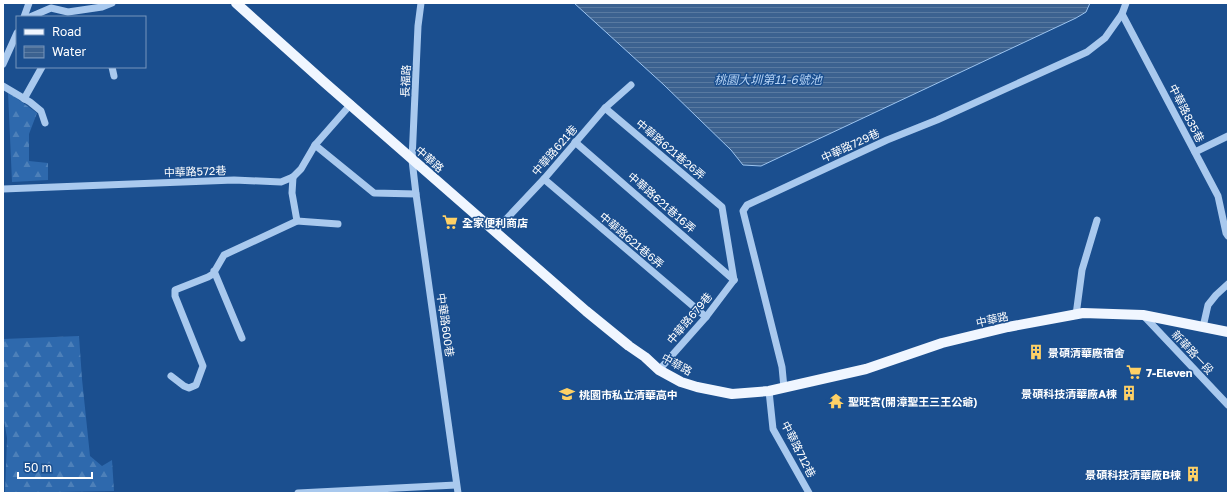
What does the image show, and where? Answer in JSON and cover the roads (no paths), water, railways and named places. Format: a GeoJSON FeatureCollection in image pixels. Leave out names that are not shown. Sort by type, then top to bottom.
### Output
{"type":"FeatureCollection","features":[{"type":"Feature","properties":{"kind":"main road","name":"中華路"},"geometry":{"type":"LineString","coordinates":[[236,3],[412,160],[586,311],[645,357],[659,370],[681,382],[697,388],[732,394],[769,391],[866,369],[942,343],[1008,327],[1087,313],[1143,314],[1228,332]]}},
{"type":"Feature","properties":{"kind":"street"},"geometry":{"type":"LineString","coordinates":[[24,16],[30,3]]}},
{"type":"Feature","properties":{"kind":"street"},"geometry":{"type":"LineString","coordinates":[[32,16],[51,8],[68,12],[102,7],[112,3]]}},
{"type":"Feature","properties":{"kind":"street","name":"長福路"},"geometry":{"type":"LineString","coordinates":[[412,160],[418,26],[421,3]]}},
{"type":"Feature","properties":{"kind":"street"},"geometry":{"type":"LineString","coordinates":[[1122,14],[1126,3]]}},
{"type":"Feature","properties":{"kind":"street","name":"中華路835巷"},"geometry":{"type":"LineString","coordinates":[[1122,14],[1218,196],[1226,233],[1228,236]]}},
{"type":"Feature","properties":{"kind":"street","name":"中華路729巷"},"geometry":{"type":"LineString","coordinates":[[784,388],[782,367],[743,211],[747,205],[887,140],[937,120],[1087,52],[1105,38],[1122,14]]}},
{"type":"Feature","properties":{"kind":"street"},"geometry":{"type":"LineString","coordinates":[[3,64],[16,38]]}},
{"type":"Feature","properties":{"kind":"street"},"geometry":{"type":"LineString","coordinates":[[24,99],[41,68]]}},
{"type":"Feature","properties":{"kind":"street"},"geometry":{"type":"LineString","coordinates":[[112,68],[114,76]]}},
{"type":"Feature","properties":{"kind":"street","name":"中華路621巷"},"geometry":{"type":"LineString","coordinates":[[495,231],[544,179],[605,108],[631,84]]}},
{"type":"Feature","properties":{"kind":"street"},"geometry":{"type":"LineString","coordinates":[[3,86],[41,111],[45,123]]}},
{"type":"Feature","properties":{"kind":"street"},"geometry":{"type":"LineString","coordinates":[[297,221],[292,193],[293,177],[301,169],[315,146],[351,104]]}},
{"type":"Feature","properties":{"kind":"street","name":"中華路621巷26弄"},"geometry":{"type":"LineString","coordinates":[[605,108],[722,207],[734,280]]}},
{"type":"Feature","properties":{"kind":"street"},"geometry":{"type":"LineString","coordinates":[[1195,152],[1228,136]]}},
{"type":"Feature","properties":{"kind":"street","name":"中華路621巷16弄"},"geometry":{"type":"LineString","coordinates":[[575,142],[734,280]]}},
{"type":"Feature","properties":{"kind":"street"},"geometry":{"type":"LineString","coordinates":[[315,146],[374,193],[416,194]]}},
{"type":"Feature","properties":{"kind":"street","name":"中華路600巷"},"geometry":{"type":"LineString","coordinates":[[412,160],[457,489]]}},
{"type":"Feature","properties":{"kind":"street","name":"中華路572巷"},"geometry":{"type":"LineString","coordinates":[[3,189],[234,180],[281,182],[293,177]]}},
{"type":"Feature","properties":{"kind":"street","name":"中華路621巷6弄"},"geometry":{"type":"LineString","coordinates":[[544,179],[706,317]]}},
{"type":"Feature","properties":{"kind":"street"},"geometry":{"type":"LineString","coordinates":[[1076,315],[1082,270],[1098,220]]}},
{"type":"Feature","properties":{"kind":"street"},"geometry":{"type":"LineString","coordinates":[[171,376],[189,388],[196,385],[203,366],[174,296],[175,290],[208,277],[214,271],[224,255],[297,221],[338,224]]}},
{"type":"Feature","properties":{"kind":"street"},"geometry":{"type":"LineString","coordinates":[[214,271],[242,338]]}},
{"type":"Feature","properties":{"kind":"street","name":"中華路679巷"},"geometry":{"type":"LineString","coordinates":[[659,370],[706,317],[734,280]]}},
{"type":"Feature","properties":{"kind":"street"},"geometry":{"type":"LineString","coordinates":[[1203,327],[1208,305],[1228,284]]}},
{"type":"Feature","properties":{"kind":"street","name":"新華路一段"},"geometry":{"type":"LineString","coordinates":[[1143,314],[1228,405]]}},
{"type":"Feature","properties":{"kind":"street","name":"中華路712巷"},"geometry":{"type":"LineString","coordinates":[[769,391],[773,429],[809,493]]}},
{"type":"Feature","properties":{"kind":"street"},"geometry":{"type":"LineString","coordinates":[[298,493],[457,489]]}},
{"type":"Feature","properties":{"kind":"water","name":"桃園大圳第11-6號池"},"geometry":{"type":"Polygon","coordinates":[[[574,3],[1090,3],[1086,12],[1076,18],[761,166],[743,165],[731,150],[664,85],[574,3]]]}},
{"type":"Feature","properties":{"kind":"place","name":"全家便利商店"},"geometry":{"type":"Point","coordinates":[450,222]}},
{"type":"Feature","properties":{"kind":"place","name":"景碩清華廠宿舍"},"geometry":{"type":"Point","coordinates":[1036,352]}},
{"type":"Feature","properties":{"kind":"place","name":"7-Eleven"},"geometry":{"type":"Point","coordinates":[1134,372]}},
{"type":"Feature","properties":{"kind":"place","name":"景碩科技清華廠A棟"},"geometry":{"type":"Point","coordinates":[1129,393]}},
{"type":"Feature","properties":{"kind":"place","name":"桃園市私立清華高中"},"geometry":{"type":"Point","coordinates":[567,394]}},
{"type":"Feature","properties":{"kind":"place","name":"聖旺宮(開漳聖王三王公爺)"},"geometry":{"type":"Point","coordinates":[836,401]}},
{"type":"Feature","properties":{"kind":"place","name":"景碩科技清華廠B棟"},"geometry":{"type":"Point","coordinates":[1193,474]}}]}
